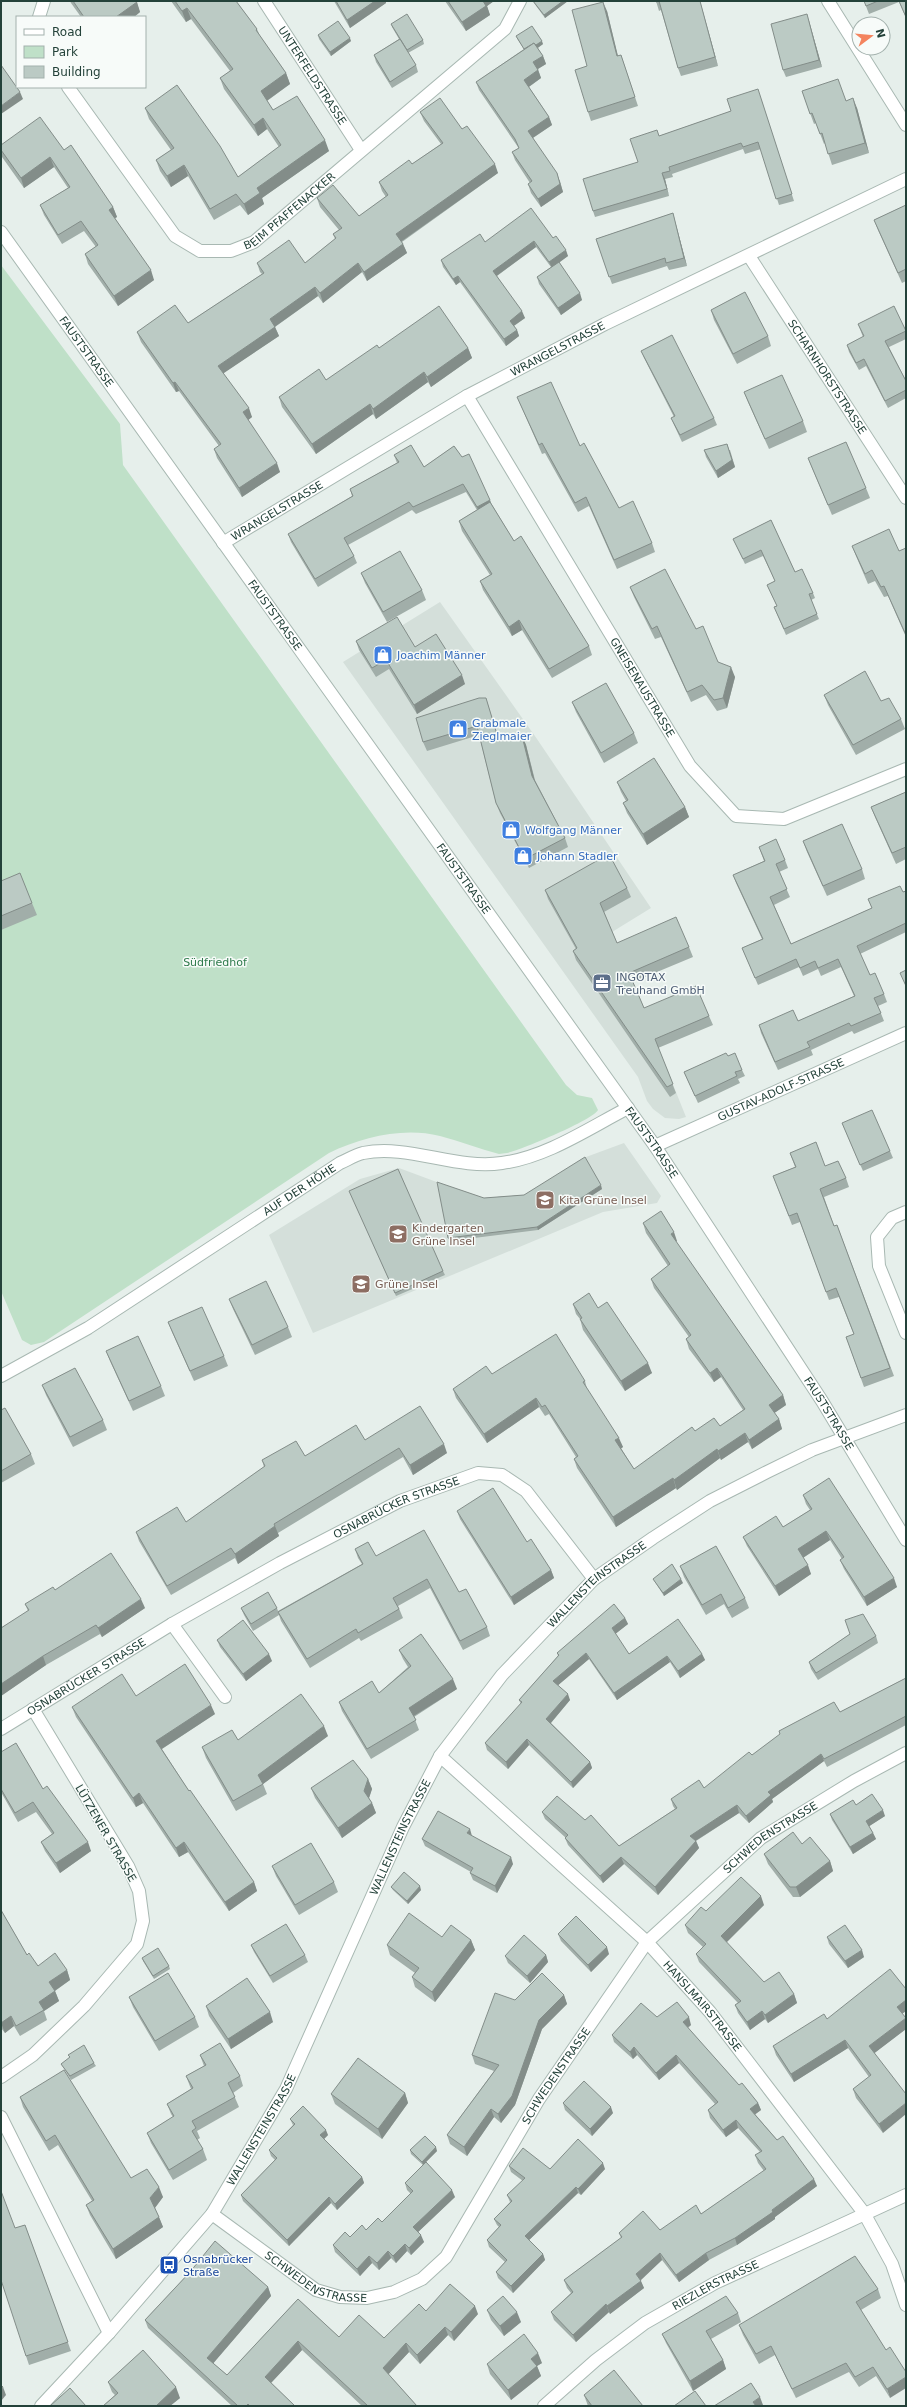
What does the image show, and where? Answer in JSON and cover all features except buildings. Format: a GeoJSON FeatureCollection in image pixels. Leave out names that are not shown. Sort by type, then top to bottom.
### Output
{"type":"FeatureCollection","features":[{"type":"Feature","properties":{"kind":"street"},"geometry":{"type":"LineString","coordinates":[[39,16],[44,1]]}},
{"type":"Feature","properties":{"kind":"street","name":"UNTERFELDSTRASSE"},"geometry":{"type":"LineString","coordinates":[[264,1],[361,150]]}},
{"type":"Feature","properties":{"kind":"street","name":"BEIM PFAFFENACKER"},"geometry":{"type":"LineString","coordinates":[[69,88],[175,236],[200,251],[231,251],[254,242],[505,29],[520,1]]}},
{"type":"Feature","properties":{"kind":"street"},"geometry":{"type":"LineString","coordinates":[[828,1],[906,125]]}},
{"type":"Feature","properties":{"kind":"street","name":"WRANGELSTRASSE"},"geometry":{"type":"LineString","coordinates":[[223,543],[467,396],[605,324],[749,256],[906,179]]}},
{"type":"Feature","properties":{"kind":"street","name":"FAUSTSTRASSE"},"geometry":{"type":"LineString","coordinates":[[1,232],[628,1108],[845,1437],[906,1540]]}},
{"type":"Feature","properties":{"kind":"street","name":"SCHARNHORSTSTRASSE"},"geometry":{"type":"LineString","coordinates":[[749,256],[906,498]]}},
{"type":"Feature","properties":{"kind":"street","name":"GNEISENAUSTRASSE"},"geometry":{"type":"LineString","coordinates":[[467,396],[690,766],[736,816],[784,819],[906,769]]}},
{"type":"Feature","properties":{"kind":"street","name":"GUSTAV-ADOLF-STRASSE"},"geometry":{"type":"LineString","coordinates":[[654,1146],[843,1063],[906,1033]]}},
{"type":"Feature","properties":{"kind":"street","name":"AUF DER HÖHE"},"geometry":{"type":"LineString","coordinates":[[1,1376],[88,1328],[340,1163],[362,1153],[404,1153],[455,1162],[502,1163],[527,1157],[552,1147],[628,1108]]}},
{"type":"Feature","properties":{"kind":"street"},"geometry":{"type":"LineString","coordinates":[[906,1212],[892,1218],[876,1237],[879,1266],[906,1333]]}},
{"type":"Feature","properties":{"kind":"street","name":"WALLENSTEINSTRASSE"},"geometry":{"type":"LineString","coordinates":[[41,2406],[109,2333],[212,2214],[286,2089],[403,1827],[440,1756],[502,1675],[594,1579],[710,1501],[767,1472],[845,1437],[906,1416]]}},
{"type":"Feature","properties":{"kind":"street","name":"OSNABRÜCKER STRASSE"},"geometry":{"type":"LineString","coordinates":[[1,1729],[172,1624],[280,1563],[400,1501],[478,1472],[502,1475],[526,1491],[594,1579]]}},
{"type":"Feature","properties":{"kind":"street"},"geometry":{"type":"LineString","coordinates":[[172,1624],[225,1697]]}},
{"type":"Feature","properties":{"kind":"street","name":"LÜTZENER STRASSE"},"geometry":{"type":"LineString","coordinates":[[1,2077],[33,2055],[84,2006],[137,1944],[143,1921],[139,1890],[128,1866],[33,1709]]}},
{"type":"Feature","properties":{"kind":"street","name":"SCHWEDENSTRASSE"},"geometry":{"type":"LineString","coordinates":[[212,2214],[316,2290],[340,2297],[367,2298],[394,2292],[422,2279],[446,2257],[539,2099],[647,1942],[761,1838],[854,1781],[906,1753]]}},
{"type":"Feature","properties":{"kind":"street","name":"HANSLMAIRSTRASSE"},"geometry":{"type":"LineString","coordinates":[[440,1756],[647,1942],[710,2012],[864,2213],[892,2264],[906,2306]]}},
{"type":"Feature","properties":{"kind":"street"},"geometry":{"type":"LineString","coordinates":[[1,2117],[109,2333]]}},
{"type":"Feature","properties":{"kind":"street","name":"RIEZLERSTRASSE"},"geometry":{"type":"LineString","coordinates":[[544,2406],[596,2360],[645,2323],[715,2283],[864,2213],[906,2195]]}},
{"type":"Feature","properties":{"kind":"shaded area"},"geometry":{"type":"Polygon","coordinates":[[[440,602],[537,739],[651,908],[612,932],[686,1117],[679,1119],[665,1118],[653,1109],[647,1101],[638,1077],[343,662],[440,602]]]}},
{"type":"Feature","properties":{"kind":"shaded area","name":"Grüne Insel"},"geometry":{"type":"Polygon","coordinates":[[[624,1143],[661,1196],[657,1203],[603,1212],[313,1333],[269,1235],[360,1179],[399,1168],[485,1200],[525,1196],[586,1157],[624,1143]]]}},
{"type":"Feature","properties":{"kind":"green space","name":"Südfriedhof"},"geometry":{"type":"Polygon","coordinates":[[[1,265],[120,424],[123,465],[566,1085],[577,1095],[592,1098],[598,1110],[584,1121],[541,1141],[507,1153],[499,1154],[426,1133],[398,1133],[383,1135],[342,1147],[329,1153],[44,1342],[31,1345],[22,1340],[1,1291],[1,265]]]}},
{"type":"Feature","properties":{"kind":"place","name":"Joachim Männer"},"geometry":{"type":"Point","coordinates":[383,655]}},
{"type":"Feature","properties":{"kind":"place","name":"Grabmale Zieglmaier"},"geometry":{"type":"Point","coordinates":[458,729]}},
{"type":"Feature","properties":{"kind":"place","name":"Wolfgang Männer"},"geometry":{"type":"Point","coordinates":[511,830]}},
{"type":"Feature","properties":{"kind":"place","name":"Johann Stadler"},"geometry":{"type":"Point","coordinates":[523,856]}},
{"type":"Feature","properties":{"kind":"place","name":"INGOTAX Treuhand GmbH"},"geometry":{"type":"Point","coordinates":[602,983]}},
{"type":"Feature","properties":{"kind":"place","name":"Kita Grüne Insel"},"geometry":{"type":"Point","coordinates":[545,1200]}},
{"type":"Feature","properties":{"kind":"place","name":"Kindergarten Grüne Insel"},"geometry":{"type":"Point","coordinates":[398,1234]}},
{"type":"Feature","properties":{"kind":"place","name":"Grüne Insel"},"geometry":{"type":"Point","coordinates":[361,1284]}},
{"type":"Feature","properties":{"kind":"place","name":"Osnabrücker Straße"},"geometry":{"type":"Point","coordinates":[169,2265]}}]}
